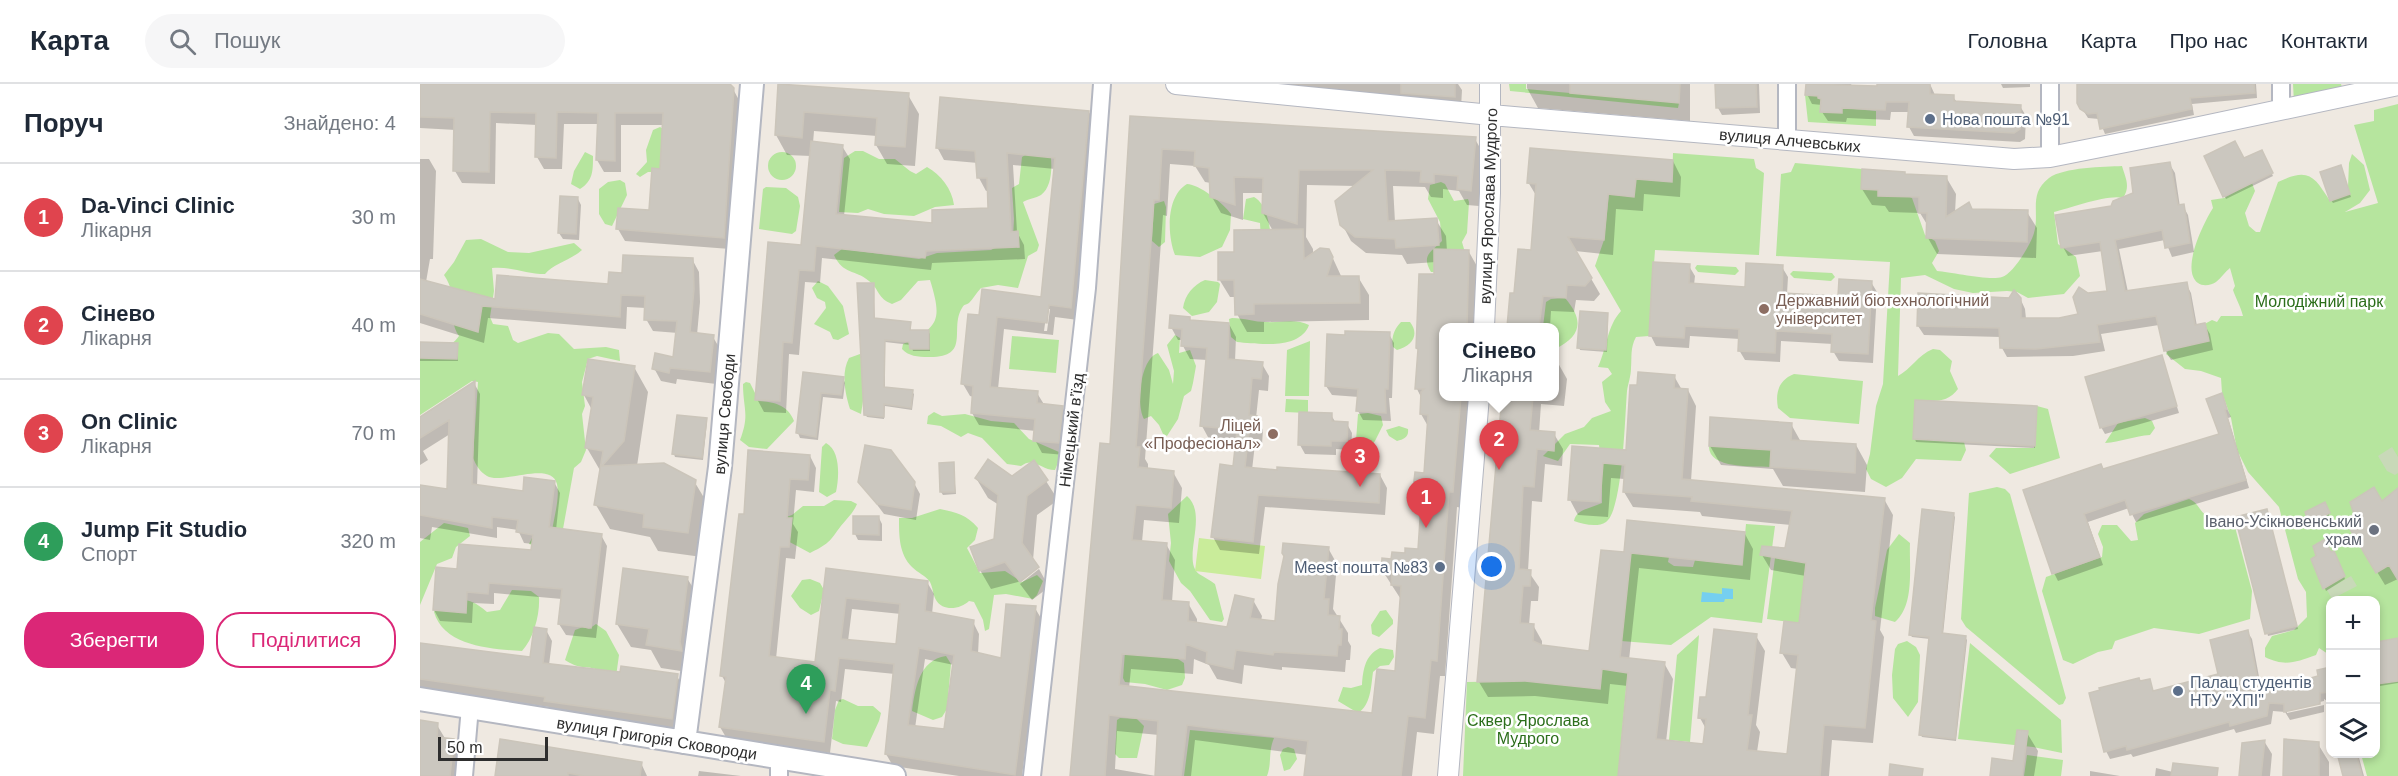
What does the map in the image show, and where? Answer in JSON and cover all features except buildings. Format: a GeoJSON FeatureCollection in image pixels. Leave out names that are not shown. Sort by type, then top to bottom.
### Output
{"type":"FeatureCollection","features":[{"type":"Feature","properties":{"kind":"main road","name":"вулиця Свободи"},"geometry":{"type":"LineString","coordinates":[[684,742],[720,467],[752,84]]}},
{"type":"Feature","properties":{"kind":"main road","name":"вулиця Григорія Сковороди"},"geometry":{"type":"LineString","coordinates":[[420,699],[684,742],[779,766],[894,776]]}},
{"type":"Feature","properties":{"kind":"street","name":"Німецький в’їзд"},"geometry":{"type":"LineString","coordinates":[[1032,776],[1087,288],[1102,84]]}},
{"type":"Feature","properties":{"kind":"street","name":"вулиця Алчевських"},"geometry":{"type":"LineString","coordinates":[[1176,84],[1491,115],[2014,159],[2050,157],[2398,85]]}},
{"type":"Feature","properties":{"kind":"street","name":"вулиця Ярослава Мудрого"},"geometry":{"type":"LineString","coordinates":[[1484,323],[1490,193],[1490,84]]}},
{"type":"Feature","properties":{"kind":"street"},"geometry":{"type":"LineString","coordinates":[[1787,84],[1787,140]]}},
{"type":"Feature","properties":{"kind":"street"},"geometry":{"type":"LineString","coordinates":[[2050,84],[2050,157]]}},
{"type":"Feature","properties":{"kind":"street"},"geometry":{"type":"LineString","coordinates":[[2281,84],[2281,109]]}},
{"type":"Feature","properties":{"kind":"street"},"geometry":{"type":"LineString","coordinates":[[1448,776],[1479,401]]}},
{"type":"Feature","properties":{"kind":"street"},"geometry":{"type":"LineString","coordinates":[[464,776],[470,707]]}},
{"type":"Feature","properties":{"kind":"green space"},"geometry":{"type":"Polygon","coordinates":[[[1509,84],[1526,84],[1526,89],[1679,103],[1678,108],[1510,91],[1509,84]]]}},
{"type":"Feature","properties":{"kind":"green space"},"geometry":{"type":"Polygon","coordinates":[[[2293,84],[2341,84],[2342,87],[2294,103],[2293,84]]]}},
{"type":"Feature","properties":{"kind":"green space"},"geometry":{"type":"Polygon","coordinates":[[[1805,95],[1818,96],[1821,99],[1821,112],[1841,113],[1842,108],[1876,111],[1876,126],[1808,122],[1805,95]]]}},
{"type":"Feature","properties":{"kind":"green space","name":"Молодіжний парк"},"geometry":{"type":"Polygon","coordinates":[[[2398,104],[2398,776],[2367,776],[2362,758],[2380,758],[2380,596],[2326,596],[2326,653],[2319,648],[2316,655],[2285,663],[2265,657],[2265,648],[2272,636],[2294,630],[2307,617],[2306,592],[2298,579],[2279,507],[2248,472],[2237,450],[2231,418],[2222,393],[2221,378],[2201,371],[2185,369],[2166,354],[2173,341],[2212,320],[2217,322],[2221,316],[2243,316],[2233,290],[2235,286],[2230,268],[2210,285],[2200,284],[2193,277],[2192,257],[2204,224],[2213,208],[2211,200],[2224,198],[2252,183],[2255,191],[2245,213],[2249,226],[2256,232],[2260,232],[2278,182],[2297,175],[2310,176],[2330,201],[2348,187],[2349,163],[2352,154],[2364,165],[2370,190],[2360,203],[2345,212],[2378,203],[2354,125],[2374,121],[2374,110],[2398,104]]]}},
{"type":"Feature","properties":{"kind":"green space"},"geometry":{"type":"Polygon","coordinates":[[[660,127],[665,130],[661,167],[657,172],[648,172],[640,177],[636,174],[647,162],[646,150],[653,130],[660,127]]]}},
{"type":"Feature","properties":{"kind":"green space"},"geometry":{"type":"Polygon","coordinates":[[[1048,141],[1051,154],[1049,184],[1041,195],[1023,202],[1039,245],[1037,251],[1028,256],[1018,288],[998,285],[981,288],[962,308],[957,325],[957,341],[950,353],[924,357],[914,356],[904,351],[903,344],[925,332],[935,320],[936,304],[930,280],[918,281],[901,300],[892,304],[884,299],[873,284],[864,277],[841,266],[834,255],[842,249],[919,259],[937,253],[991,250],[1013,238],[1012,188],[1019,184],[1022,157],[1048,141]]]}},
{"type":"Feature","properties":{"kind":"green space"},"geometry":{"type":"Polygon","coordinates":[[[855,151],[863,151],[879,159],[895,159],[916,174],[927,167],[945,183],[954,205],[935,207],[914,216],[884,214],[868,209],[858,213],[839,212],[844,158],[855,151]]]}},
{"type":"Feature","properties":{"kind":"green space"},"geometry":{"type":"Polygon","coordinates":[[[585,152],[593,156],[592,171],[588,183],[580,189],[571,184],[574,171],[585,152]]]}},
{"type":"Feature","properties":{"kind":"green space"},"geometry":{"type":"Polygon","coordinates":[[[782,152],[792,156],[796,166],[792,176],[782,180],[772,176],[768,166],[772,156],[782,152]]]}},
{"type":"Feature","properties":{"kind":"green space"},"geometry":{"type":"Polygon","coordinates":[[[1673,153],[1754,159],[1756,168],[1764,173],[1759,255],[1655,250],[1649,336],[1636,337],[1632,349],[1620,481],[1612,514],[1602,524],[1594,525],[1574,521],[1575,517],[1585,509],[1602,503],[1599,445],[1570,444],[1558,461],[1543,456],[1565,434],[1584,427],[1592,418],[1611,411],[1605,402],[1602,382],[1612,374],[1608,368],[1598,367],[1610,330],[1621,311],[1595,266],[1604,240],[1609,195],[1634,196],[1636,179],[1672,182],[1673,153]]]}},
{"type":"Feature","properties":{"kind":"green space"},"geometry":{"type":"Polygon","coordinates":[[[1795,163],[1862,169],[1862,189],[1878,190],[1878,196],[1906,195],[1912,198],[1925,235],[1935,241],[1939,251],[1932,263],[1937,271],[1989,278],[2006,275],[2025,251],[2036,225],[2039,190],[2049,178],[2074,170],[2122,166],[2127,186],[2123,198],[2099,200],[2054,212],[2058,244],[2076,257],[2080,276],[2064,294],[2028,298],[2017,292],[2007,291],[1973,293],[1954,289],[1925,275],[1901,278],[1898,376],[1933,349],[1940,350],[1952,361],[1950,371],[1958,389],[1954,394],[1939,401],[1915,400],[1964,442],[1966,450],[1961,461],[1916,459],[1902,478],[1886,487],[1871,479],[1866,469],[1876,406],[1883,384],[1890,262],[1776,256],[1781,174],[1791,172],[1795,163]]]}},
{"type":"Feature","properties":{"kind":"green space"},"geometry":{"type":"Polygon","coordinates":[[[620,180],[625,183],[627,195],[612,226],[605,224],[599,214],[599,189],[608,182],[620,180]]]}},
{"type":"Feature","properties":{"kind":"green space"},"geometry":{"type":"Polygon","coordinates":[[[1441,182],[1445,184],[1454,201],[1468,199],[1469,202],[1467,233],[1462,242],[1466,256],[1458,273],[1431,272],[1427,262],[1431,251],[1442,241],[1440,222],[1428,199],[1430,185],[1441,182]]]}},
{"type":"Feature","properties":{"kind":"green space"},"geometry":{"type":"Polygon","coordinates":[[[1187,184],[1198,187],[1211,195],[1231,214],[1230,230],[1222,247],[1200,257],[1175,255],[1172,247],[1170,216],[1172,206],[1175,197],[1187,184]]]}},
{"type":"Feature","properties":{"kind":"green space"},"geometry":{"type":"Polygon","coordinates":[[[766,187],[786,188],[798,197],[800,206],[796,231],[792,234],[759,229],[763,189],[766,187]]]}},
{"type":"Feature","properties":{"kind":"green space"},"geometry":{"type":"Polygon","coordinates":[[[1254,197],[1266,212],[1271,237],[1273,285],[1264,292],[1260,223],[1243,219],[1246,199],[1254,197]]]}},
{"type":"Feature","properties":{"kind":"green space"},"geometry":{"type":"Polygon","coordinates":[[[1164,201],[1166,207],[1165,242],[1159,247],[1152,241],[1154,204],[1164,201]]]}},
{"type":"Feature","properties":{"kind":"green space"},"geometry":{"type":"Polygon","coordinates":[[[481,239],[508,252],[529,253],[574,243],[582,250],[545,274],[492,268],[494,291],[490,317],[493,324],[508,326],[513,340],[518,343],[548,333],[559,334],[574,349],[606,347],[619,350],[620,361],[597,356],[588,359],[582,382],[585,406],[582,414],[586,450],[581,462],[574,468],[561,540],[540,547],[529,544],[533,536],[552,531],[557,484],[553,477],[546,474],[494,478],[487,476],[478,468],[473,458],[478,382],[472,381],[420,415],[420,353],[447,347],[459,336],[453,322],[449,283],[444,275],[466,240],[481,239]]]}},
{"type":"Feature","properties":{"kind":"green space"},"geometry":{"type":"Polygon","coordinates":[[[1697,265],[1736,267],[1739,271],[1735,275],[1698,272],[1695,268],[1697,265]]]}},
{"type":"Feature","properties":{"kind":"green space"},"geometry":{"type":"Polygon","coordinates":[[[1793,271],[1832,273],[1835,277],[1831,281],[1794,278],[1790,274],[1793,271]]]}},
{"type":"Feature","properties":{"kind":"green space"},"geometry":{"type":"Polygon","coordinates":[[[1205,280],[1220,284],[1217,302],[1209,312],[1192,316],[1183,308],[1186,299],[1193,288],[1205,280]]]}},
{"type":"Feature","properties":{"kind":"green space"},"geometry":{"type":"Polygon","coordinates":[[[818,281],[828,286],[843,306],[849,334],[838,340],[833,339],[830,332],[814,324],[826,308],[825,302],[817,298],[812,288],[818,281]]]}},
{"type":"Feature","properties":{"kind":"green space"},"geometry":{"type":"Polygon","coordinates":[[[1565,298],[1577,320],[1577,327],[1571,339],[1559,347],[1559,323],[1543,323],[1546,302],[1551,299],[1565,298]]]}},
{"type":"Feature","properties":{"kind":"green space"},"geometry":{"type":"Polygon","coordinates":[[[1229,319],[1262,322],[1299,322],[1309,325],[1304,333],[1288,342],[1246,343],[1237,342],[1231,337],[1229,319]]]}},
{"type":"Feature","properties":{"kind":"green space"},"geometry":{"type":"Polygon","coordinates":[[[1401,322],[1410,322],[1414,336],[1407,346],[1397,350],[1392,344],[1393,337],[1401,322]]]}},
{"type":"Feature","properties":{"kind":"green space"},"geometry":{"type":"Polygon","coordinates":[[[1175,335],[1180,338],[1179,353],[1190,350],[1196,366],[1191,391],[1184,396],[1178,419],[1167,436],[1163,434],[1151,416],[1144,419],[1140,394],[1147,364],[1158,353],[1169,370],[1173,384],[1174,371],[1167,345],[1175,335]]]}},
{"type":"Feature","properties":{"kind":"green space"},"geometry":{"type":"Polygon","coordinates":[[[1012,336],[1059,340],[1056,373],[1009,369],[1012,336]]]}},
{"type":"Feature","properties":{"kind":"green space"},"geometry":{"type":"Polygon","coordinates":[[[1310,341],[1309,396],[1285,396],[1287,350],[1310,341]]]}},
{"type":"Feature","properties":{"kind":"green space"},"geometry":{"type":"Polygon","coordinates":[[[860,354],[866,358],[867,375],[861,414],[850,409],[844,377],[849,358],[860,354]]]}},
{"type":"Feature","properties":{"kind":"green space"},"geometry":{"type":"Polygon","coordinates":[[[1794,374],[1863,381],[1859,424],[1790,418],[1778,408],[1777,397],[1779,387],[1794,374]]]}},
{"type":"Feature","properties":{"kind":"green space"},"geometry":{"type":"Polygon","coordinates":[[[750,383],[759,401],[780,405],[788,411],[794,421],[767,449],[749,447],[740,440],[745,424],[743,384],[750,383]]]}},
{"type":"Feature","properties":{"kind":"green space"},"geometry":{"type":"Polygon","coordinates":[[[1286,399],[1308,400],[1308,413],[1285,412],[1286,399]]]}},
{"type":"Feature","properties":{"kind":"green space"},"geometry":{"type":"Polygon","coordinates":[[[2037,406],[2048,409],[2060,458],[2010,474],[1989,456],[1996,448],[2034,448],[2037,406]]]}},
{"type":"Feature","properties":{"kind":"green space"},"geometry":{"type":"Polygon","coordinates":[[[934,412],[942,416],[965,414],[991,421],[1014,423],[1029,439],[1059,452],[1055,470],[1030,462],[1021,466],[1007,464],[982,438],[968,433],[961,437],[941,426],[927,424],[928,416],[934,412]]]}},
{"type":"Feature","properties":{"kind":"green space"},"geometry":{"type":"Polygon","coordinates":[[[1368,413],[1381,416],[1383,425],[1375,441],[1362,457],[1357,458],[1355,454],[1358,414],[1368,413]]]}},
{"type":"Feature","properties":{"kind":"green space"},"geometry":{"type":"Polygon","coordinates":[[[2145,418],[2152,421],[2155,428],[2150,435],[2105,443],[2118,423],[2145,418]]]}},
{"type":"Feature","properties":{"kind":"green space"},"geometry":{"type":"Polygon","coordinates":[[[1399,426],[1408,429],[1408,434],[1397,441],[1389,436],[1386,430],[1399,426]]]}},
{"type":"Feature","properties":{"kind":"green space"},"geometry":{"type":"Polygon","coordinates":[[[826,443],[837,458],[838,472],[836,492],[827,497],[819,492],[822,447],[826,443]]]}},
{"type":"Feature","properties":{"kind":"green space"},"geometry":{"type":"Polygon","coordinates":[[[1709,446],[1771,450],[1770,467],[1733,465],[1723,462],[1716,459],[1709,446]]]}},
{"type":"Feature","properties":{"kind":"green space"},"geometry":{"type":"Polygon","coordinates":[[[2392,447],[2398,457],[2398,473],[2395,475],[2387,471],[2378,456],[2392,447]]]}},
{"type":"Feature","properties":{"kind":"green space"},"geometry":{"type":"Polygon","coordinates":[[[1997,487],[2005,489],[2010,494],[2066,698],[2063,704],[2059,705],[1966,627],[1961,619],[1969,493],[1997,487]]]}},
{"type":"Feature","properties":{"kind":"green space"},"geometry":{"type":"Polygon","coordinates":[[[1187,496],[1196,514],[1194,567],[1199,574],[1215,584],[1224,619],[1222,622],[1210,620],[1190,591],[1181,583],[1169,561],[1171,543],[1168,514],[1187,496]]]}},
{"type":"Feature","properties":{"kind":"green space"},"geometry":{"type":"Polygon","coordinates":[[[2189,499],[2207,516],[2235,527],[2252,591],[2250,619],[2199,634],[2154,628],[2115,641],[2112,649],[2098,652],[2073,664],[2063,660],[2042,591],[2046,577],[2102,557],[2103,547],[2098,534],[2102,525],[2117,525],[2131,541],[2138,540],[2135,523],[2144,514],[2189,499]]]}},
{"type":"Feature","properties":{"kind":"green space"},"geometry":{"type":"Polygon","coordinates":[[[834,500],[851,501],[857,504],[828,542],[810,553],[784,539],[783,518],[792,515],[803,506],[824,506],[834,500]]]}},
{"type":"Feature","properties":{"kind":"green space"},"geometry":{"type":"Polygon","coordinates":[[[940,509],[961,515],[978,528],[975,540],[967,548],[980,573],[1005,571],[1022,582],[1037,575],[1043,581],[1033,599],[1006,594],[994,595],[989,629],[985,631],[983,620],[974,602],[969,601],[952,608],[939,604],[930,582],[912,567],[902,551],[899,518],[912,518],[940,509]]]}},
{"type":"Feature","properties":{"kind":"green space"},"geometry":{"type":"Polygon","coordinates":[[[444,523],[468,528],[470,536],[456,547],[452,558],[437,564],[420,605],[420,542],[444,523]]]}},
{"type":"Feature","properties":{"kind":"green space"},"geometry":{"type":"Polygon","coordinates":[[[1746,524],[1775,526],[1762,623],[1711,617],[1671,645],[1621,641],[1631,553],[1669,557],[1668,562],[1674,566],[1693,567],[1695,560],[1742,565],[1746,524]]]}},
{"type":"Feature","properties":{"kind":"green space"},"geometry":{"type":"Polygon","coordinates":[[[1899,534],[1910,543],[1910,585],[1906,606],[1895,622],[1875,616],[1875,608],[1887,550],[1899,534]]]}},
{"type":"Feature","properties":{"kind":"green space"},"geometry":{"type":"Polygon","coordinates":[[[1199,538],[1265,546],[1261,579],[1195,571],[1199,538]]]}},
{"type":"Feature","properties":{"kind":"green space"},"geometry":{"type":"Polygon","coordinates":[[[1775,558],[1806,563],[1799,623],[1767,619],[1775,558]]]}},
{"type":"Feature","properties":{"kind":"green space"},"geometry":{"type":"Polygon","coordinates":[[[2351,576],[2357,586],[2338,596],[2330,596],[2327,590],[2351,576]]]}},
{"type":"Feature","properties":{"kind":"green space"},"geometry":{"type":"Polygon","coordinates":[[[810,579],[820,583],[824,590],[819,611],[811,615],[800,608],[791,596],[802,580],[810,579]]]}},
{"type":"Feature","properties":{"kind":"green space"},"geometry":{"type":"Polygon","coordinates":[[[512,590],[531,591],[539,597],[535,626],[522,651],[484,647],[459,639],[439,624],[434,612],[437,605],[463,600],[474,603],[487,612],[500,610],[512,590]]]}},
{"type":"Feature","properties":{"kind":"green space"},"geometry":{"type":"Polygon","coordinates":[[[1386,610],[1393,624],[1379,637],[1372,634],[1371,625],[1380,611],[1386,610]]]}},
{"type":"Feature","properties":{"kind":"green space"},"geometry":{"type":"Polygon","coordinates":[[[596,624],[606,631],[619,655],[614,691],[597,669],[581,667],[565,660],[575,630],[583,627],[589,629],[596,624]]]}},
{"type":"Feature","properties":{"kind":"green space"},"geometry":{"type":"Polygon","coordinates":[[[1127,625],[1184,663],[1185,678],[1182,685],[1167,690],[1125,682],[1123,678],[1127,625]]]}},
{"type":"Feature","properties":{"kind":"green space"},"geometry":{"type":"Polygon","coordinates":[[[1699,635],[1690,742],[1669,740],[1677,655],[1699,635]]]}},
{"type":"Feature","properties":{"kind":"green space"},"geometry":{"type":"Polygon","coordinates":[[[1907,641],[1916,647],[1920,655],[1918,702],[1908,717],[1893,698],[1892,675],[1895,649],[1898,644],[1907,641]]]}},
{"type":"Feature","properties":{"kind":"green space"},"geometry":{"type":"Polygon","coordinates":[[[1970,643],[2061,720],[2062,753],[2033,747],[1958,739],[1970,643]]]}},
{"type":"Feature","properties":{"kind":"green space"},"geometry":{"type":"Polygon","coordinates":[[[1380,648],[1393,650],[1394,657],[1389,665],[1380,666],[1373,672],[1368,700],[1358,713],[1338,701],[1343,687],[1351,688],[1362,685],[1368,659],[1380,648]]]}},
{"type":"Feature","properties":{"kind":"green space"},"geometry":{"type":"Polygon","coordinates":[[[946,656],[951,664],[947,709],[942,717],[933,720],[912,711],[915,694],[924,669],[930,663],[946,656]]]}},
{"type":"Feature","properties":{"kind":"green space","name":"Сквер Ярослава Мудрого"},"geometry":{"type":"Polygon","coordinates":[[[1599,666],[1628,668],[1618,776],[1463,776],[1467,682],[1525,681],[1599,666]]]}},
{"type":"Feature","properties":{"kind":"green space"},"geometry":{"type":"Polygon","coordinates":[[[843,699],[858,706],[873,706],[881,713],[867,747],[843,744],[832,739],[835,710],[839,700],[843,699]]]}},
{"type":"Feature","properties":{"kind":"green space"},"geometry":{"type":"Polygon","coordinates":[[[1120,718],[1137,719],[1144,726],[1137,758],[1119,758],[1115,754],[1117,720],[1120,718]]]}},
{"type":"Feature","properties":{"kind":"green space"},"geometry":{"type":"Polygon","coordinates":[[[1190,730],[1274,738],[1267,776],[1184,776],[1190,730]]]}},
{"type":"Feature","properties":{"kind":"green space"},"geometry":{"type":"Polygon","coordinates":[[[1288,747],[1294,749],[1297,759],[1290,769],[1284,771],[1280,755],[1283,749],[1288,747]]]}},
{"type":"Feature","properties":{"kind":"green space"},"geometry":{"type":"Polygon","coordinates":[[[2027,755],[2063,760],[2061,776],[2024,776],[2027,755]]]}},
{"type":"Feature","properties":{"kind":"water"},"geometry":{"type":"Polygon","coordinates":[[[1722,588],[1733,589],[1733,599],[1725,599],[1724,602],[1701,602],[1702,592],[1722,594],[1722,588]]]}},
{"type":"Feature","properties":{"kind":"place","name":"Нова пошта №91"},"geometry":{"type":"Point","coordinates":[1930,119]}},
{"type":"Feature","properties":{"kind":"place","name":"Державний біотехнологічний університет"},"geometry":{"type":"Point","coordinates":[1764,309]}},
{"type":"Feature","properties":{"kind":"place","name":"Ліцей «Професіонал»"},"geometry":{"type":"Point","coordinates":[1273,434]}},
{"type":"Feature","properties":{"kind":"place","name":"Сінево"},"geometry":{"type":"Point","coordinates":[1499,470]}},
{"type":"Feature","properties":{"kind":"place","name":"On Clinic"},"geometry":{"type":"Point","coordinates":[1360,487]}},
{"type":"Feature","properties":{"kind":"place","name":"Da-Vinci Сlinic"},"geometry":{"type":"Point","coordinates":[1426,528]}},
{"type":"Feature","properties":{"kind":"place","name":"Івано-Усікновенський храм"},"geometry":{"type":"Point","coordinates":[2374,530]}},
{"type":"Feature","properties":{"kind":"place","name":"Meest пошта №83"},"geometry":{"type":"Point","coordinates":[1440,567]}},
{"type":"Feature","properties":{"kind":"place","name":"Палац студентів НТУ \"ХПІ\""},"geometry":{"type":"Point","coordinates":[2178,691]}},
{"type":"Feature","properties":{"kind":"place","name":"Jump Fit Studio"},"geometry":{"type":"Point","coordinates":[806,714]}}]}
